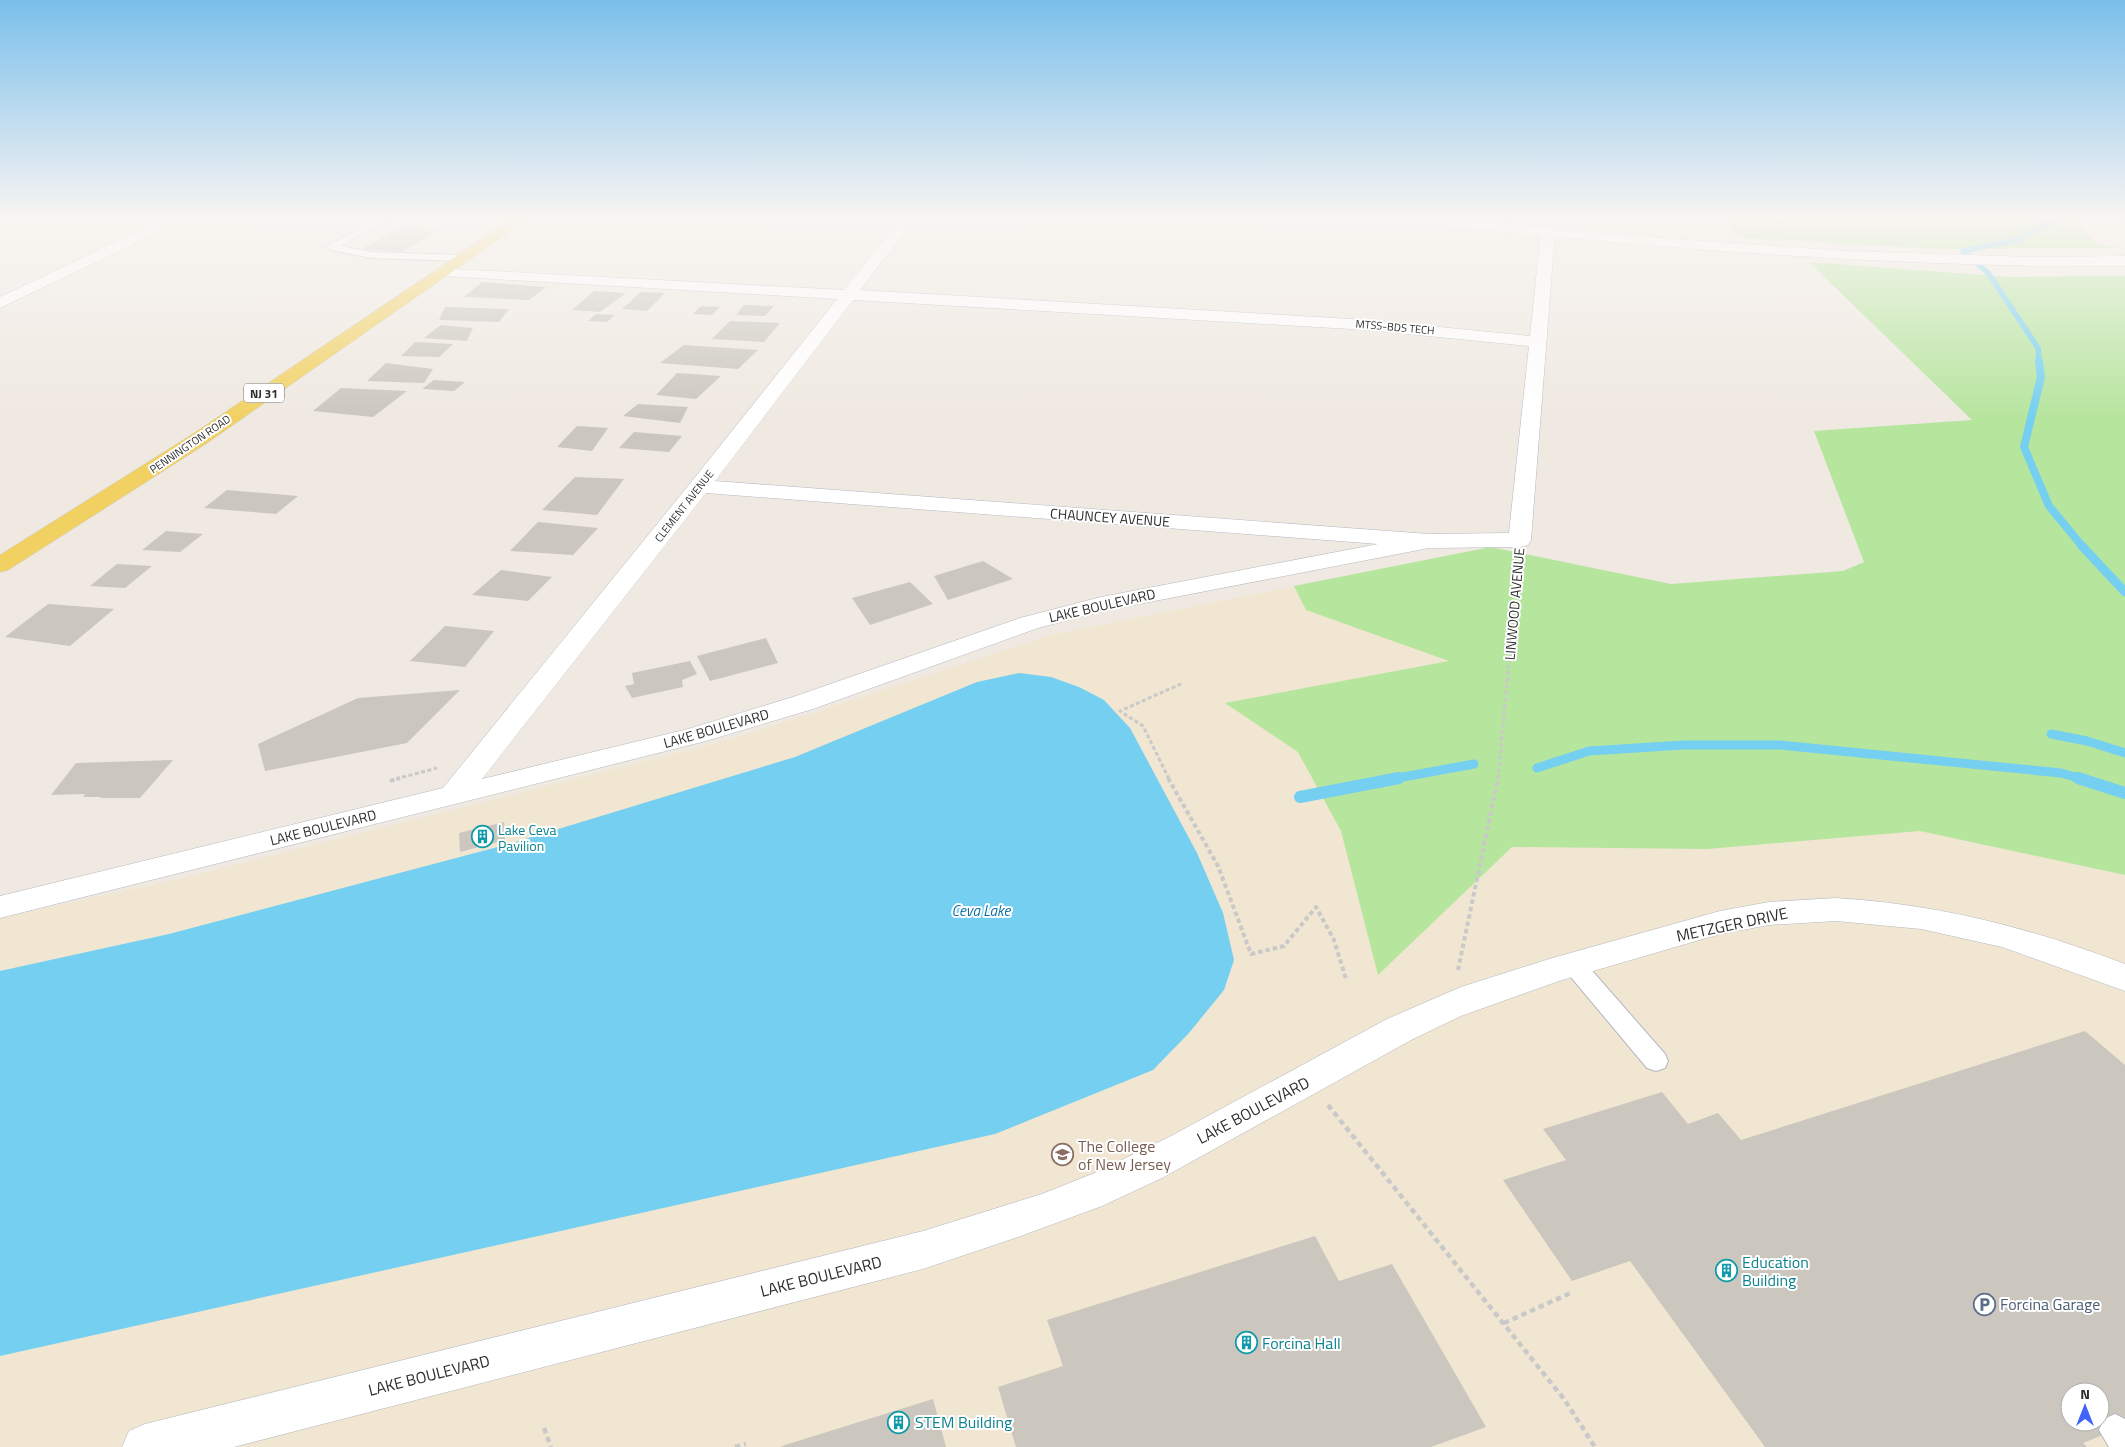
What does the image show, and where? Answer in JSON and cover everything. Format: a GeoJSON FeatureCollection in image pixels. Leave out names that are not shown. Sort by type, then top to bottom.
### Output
{"type":"FeatureCollection","features":[{"type":"Feature","properties":{"kind":"main road","name":"PENNINGTON ROAD"},"geometry":{"type":"LineString","coordinates":[[0,564],[89,511],[425,284]]}},
{"type":"Feature","properties":{"kind":"street"},"geometry":{"type":"LineString","coordinates":[[0,303],[41,284]]}},
{"type":"Feature","properties":{"kind":"street","name":"MTSS-BDS TECH"},"geometry":{"type":"LineString","coordinates":[[655,284],[1368,325],[1537,342]]}},
{"type":"Feature","properties":{"kind":"street","name":"CLEMENT AVENUE"},"geometry":{"type":"LineString","coordinates":[[454,794],[700,486],[858,284]]}},
{"type":"Feature","properties":{"kind":"street","name":"LINWOOD AVENUE"},"geometry":{"type":"LineString","coordinates":[[1520,540],[1543,284]]}},
{"type":"Feature","properties":{"kind":"street","name":"CHAUNCEY AVENUE"},"geometry":{"type":"LineString","coordinates":[[700,486],[1429,541],[1520,540]]}},
{"type":"Feature","properties":{"kind":"street","name":"LAKE BOULEVARD"},"geometry":{"type":"LineString","coordinates":[[0,907],[696,735],[803,703],[958,646],[1029,623],[1100,604],[1429,541]]}},
{"type":"Feature","properties":{"kind":"street","name":"METZGER DRIVE"},"geometry":{"type":"LineString","coordinates":[[1459,988],[1573,964],[1695,929],[1743,918],[1792,911],[1843,910],[1895,914],[1954,923],[2014,938],[2076,958],[2125,978]]}},
{"type":"Feature","properties":{"kind":"street","name":"LAKE BOULEVARD"},"geometry":{"type":"LineString","coordinates":[[145,1447],[950,1241],[1023,1218],[1111,1184],[1310,1079],[1401,1028],[1459,988]]}},
{"type":"Feature","properties":{"kind":"lane"},"geometry":{"type":"LineString","coordinates":[[1573,964],[1656,1061]]}},
{"type":"Feature","properties":{"kind":"path","name":"LINWOOD AVENUE"},"geometry":{"type":"LineString","coordinates":[[1459,988],[1500,768],[1520,540]]}},
{"type":"Feature","properties":{"kind":"path"},"geometry":{"type":"LineString","coordinates":[[1183,683],[1120,712],[1143,726],[1177,797],[1218,866],[1251,954],[1284,946],[1316,907],[1334,940],[1346,979]]}},
{"type":"Feature","properties":{"kind":"path"},"geometry":{"type":"LineString","coordinates":[[387,782],[444,766]]}},
{"type":"Feature","properties":{"kind":"path"},"geometry":{"type":"LineString","coordinates":[[1310,1079],[1330,1108],[1564,1399],[1595,1447]]}},
{"type":"Feature","properties":{"kind":"path"},"geometry":{"type":"LineString","coordinates":[[1504,1323],[1572,1292]]}},
{"type":"Feature","properties":{"kind":"path"},"geometry":{"type":"LineString","coordinates":[[544,1428],[551,1447]]}},
{"type":"Feature","properties":{"kind":"path"},"geometry":{"type":"LineString","coordinates":[[735,1447],[746,1444]]}},
{"type":"Feature","properties":{"kind":"shaded area","name":"The College of New Jersey"},"geometry":{"type":"Polygon","coordinates":[[[1491,547],[2125,719],[2125,1447],[0,1447],[0,918],[183,878],[736,738],[1051,635],[1491,547]]]}},
{"type":"Feature","properties":{"kind":"green space"},"geometry":{"type":"Polygon","coordinates":[[[1831,284],[2125,284],[2125,875],[1920,831],[1707,849],[1512,847],[1378,975],[1341,831],[1298,752],[1225,703],[1449,661],[1306,610],[1294,586],[1491,547],[1671,584],[1843,571],[1864,562],[1814,431],[1972,420],[1831,284]]]}},
{"type":"Feature","properties":{"kind":"water","name":"Ceva Lake"},"geometry":{"type":"Polygon","coordinates":[[[1019,673],[1051,677],[1079,687],[1104,700],[1130,728],[1197,853],[1223,913],[1234,960],[1224,990],[1189,1033],[1153,1070],[995,1134],[0,1356],[0,971],[169,934],[509,844],[795,757],[977,682],[1019,673]]]}},
{"type":"Feature","properties":{"kind":"building"},"geometry":{"type":"Polygon","coordinates":[[[480,284],[546,287],[529,300],[464,297],[480,284]]]}},
{"type":"Feature","properties":{"kind":"building"},"geometry":{"type":"Polygon","coordinates":[[[594,291],[626,293],[600,312],[572,310],[594,291]]]}},
{"type":"Feature","properties":{"kind":"building"},"geometry":{"type":"Polygon","coordinates":[[[641,292],[665,293],[647,311],[622,309],[641,292]]]}},
{"type":"Feature","properties":{"kind":"building"},"geometry":{"type":"Polygon","coordinates":[[[744,305],[774,306],[765,316],[736,315],[744,305]]]}},
{"type":"Feature","properties":{"kind":"building"},"geometry":{"type":"Polygon","coordinates":[[[701,306],[720,307],[712,315],[693,314],[701,306]]]}},
{"type":"Feature","properties":{"kind":"building"},"geometry":{"type":"Polygon","coordinates":[[[445,307],[509,309],[499,322],[439,320],[445,307]]]}},
{"type":"Feature","properties":{"kind":"building"},"geometry":{"type":"Polygon","coordinates":[[[596,314],[615,315],[607,322],[588,321],[596,314]]]}},
{"type":"Feature","properties":{"kind":"building"},"geometry":{"type":"Polygon","coordinates":[[[730,321],[780,323],[764,342],[712,339],[730,321]]]}},
{"type":"Feature","properties":{"kind":"building"},"geometry":{"type":"Polygon","coordinates":[[[441,325],[473,328],[467,341],[424,338],[441,325]]]}},
{"type":"Feature","properties":{"kind":"building"},"geometry":{"type":"Polygon","coordinates":[[[415,342],[453,344],[439,357],[401,356],[415,342]]]}},
{"type":"Feature","properties":{"kind":"building"},"geometry":{"type":"Polygon","coordinates":[[[684,345],[758,350],[738,369],[660,363],[684,345]]]}},
{"type":"Feature","properties":{"kind":"building"},"geometry":{"type":"Polygon","coordinates":[[[386,363],[433,369],[424,383],[367,381],[386,363]]]}},
{"type":"Feature","properties":{"kind":"building"},"geometry":{"type":"Polygon","coordinates":[[[677,373],[721,376],[696,399],[656,395],[677,373]]]}},
{"type":"Feature","properties":{"kind":"building"},"geometry":{"type":"Polygon","coordinates":[[[434,380],[465,382],[454,391],[422,389],[434,380]]]}},
{"type":"Feature","properties":{"kind":"building"},"geometry":{"type":"Polygon","coordinates":[[[341,388],[407,391],[373,417],[313,411],[341,388]]]}},
{"type":"Feature","properties":{"kind":"building"},"geometry":{"type":"Polygon","coordinates":[[[638,404],[688,407],[680,423],[623,416],[638,404]]]}},
{"type":"Feature","properties":{"kind":"building"},"geometry":{"type":"Polygon","coordinates":[[[577,426],[608,428],[592,451],[557,447],[577,426]]]}},
{"type":"Feature","properties":{"kind":"building"},"geometry":{"type":"Polygon","coordinates":[[[634,432],[682,436],[669,452],[619,448],[634,432]]]}},
{"type":"Feature","properties":{"kind":"building"},"geometry":{"type":"Polygon","coordinates":[[[575,477],[624,479],[597,515],[542,510],[575,477]]]}},
{"type":"Feature","properties":{"kind":"building"},"geometry":{"type":"Polygon","coordinates":[[[227,490],[298,496],[276,514],[204,508],[227,490]]]}},
{"type":"Feature","properties":{"kind":"building"},"geometry":{"type":"Polygon","coordinates":[[[538,522],[598,528],[573,555],[510,551],[538,522]]]}},
{"type":"Feature","properties":{"kind":"building"},"geometry":{"type":"Polygon","coordinates":[[[166,531],[203,534],[180,552],[142,550],[166,531]]]}},
{"type":"Feature","properties":{"kind":"building"},"geometry":{"type":"Polygon","coordinates":[[[983,561],[1013,579],[948,600],[934,576],[983,561]]]}},
{"type":"Feature","properties":{"kind":"building"},"geometry":{"type":"Polygon","coordinates":[[[117,564],[152,566],[125,588],[90,586],[117,564]]]}},
{"type":"Feature","properties":{"kind":"building"},"geometry":{"type":"Polygon","coordinates":[[[501,570],[552,577],[528,601],[472,595],[501,570]]]}},
{"type":"Feature","properties":{"kind":"building"},"geometry":{"type":"Polygon","coordinates":[[[910,582],[933,604],[870,625],[852,598],[910,582]]]}},
{"type":"Feature","properties":{"kind":"building"},"geometry":{"type":"Polygon","coordinates":[[[48,604],[114,609],[70,646],[5,637],[48,604]]]}},
{"type":"Feature","properties":{"kind":"building"},"geometry":{"type":"Polygon","coordinates":[[[445,626],[494,631],[465,667],[410,661],[445,626]]]}},
{"type":"Feature","properties":{"kind":"building"},"geometry":{"type":"Polygon","coordinates":[[[766,638],[778,663],[710,681],[697,656],[766,638]]]}},
{"type":"Feature","properties":{"kind":"building"},"geometry":{"type":"Polygon","coordinates":[[[690,661],[697,674],[682,680],[683,687],[632,698],[625,686],[634,684],[632,673],[690,661]]]}},
{"type":"Feature","properties":{"kind":"building"},"geometry":{"type":"Polygon","coordinates":[[[460,690],[407,743],[265,771],[258,744],[358,698],[460,690]]]}},
{"type":"Feature","properties":{"kind":"building"},"geometry":{"type":"Polygon","coordinates":[[[173,760],[140,798],[83,797],[85,794],[51,795],[76,763],[173,760]]]}},
{"type":"Feature","properties":{"kind":"building","name":"Lake Ceva Pavilion"},"geometry":{"type":"Polygon","coordinates":[[[504,822],[505,840],[460,852],[459,833],[504,822]]]}},
{"type":"Feature","properties":{"kind":"building","name":"Forcina Garage"},"geometry":{"type":"Polygon","coordinates":[[[2085,1031],[2125,1065],[2125,1426],[2083,1443],[2087,1447],[1765,1447],[1630,1261],[1572,1281],[1503,1180],[1566,1160],[1543,1129],[1662,1092],[1688,1124],[1718,1113],[1741,1140],[2085,1031]]]}},
{"type":"Feature","properties":{"kind":"building","name":"Forcina Hall"},"geometry":{"type":"Polygon","coordinates":[[[1315,1236],[1339,1281],[1392,1264],[1486,1427],[1431,1447],[1016,1447],[998,1387],[1063,1366],[1047,1320],[1315,1236]]]}},
{"type":"Feature","properties":{"kind":"building","name":"STEM Building"},"geometry":{"type":"Polygon","coordinates":[[[933,1399],[946,1447],[780,1447],[785,1445],[933,1399]]]}},
{"type":"Feature","properties":{"kind":"waterway"},"geometry":{"type":"LineString","coordinates":[[1995,284],[2038,348],[2039,362]]}},
{"type":"Feature","properties":{"kind":"waterway"},"geometry":{"type":"LineString","coordinates":[[2039,361],[2041,377],[2024,447],[2049,506],[2082,546]]}},
{"type":"Feature","properties":{"kind":"waterway"},"geometry":{"type":"LineString","coordinates":[[2081,545],[2125,592]]}},
{"type":"Feature","properties":{"kind":"waterway"},"geometry":{"type":"LineString","coordinates":[[2051,734],[2087,741],[2125,753]]}},
{"type":"Feature","properties":{"kind":"waterway"},"geometry":{"type":"LineString","coordinates":[[1537,768],[1589,751],[1684,745],[1780,745],[2061,773],[2082,779]]}},
{"type":"Feature","properties":{"kind":"waterway"},"geometry":{"type":"LineString","coordinates":[[1392,779],[1474,764]]}},
{"type":"Feature","properties":{"kind":"waterway"},"geometry":{"type":"LineString","coordinates":[[1300,797],[1399,778]]}},
{"type":"Feature","properties":{"kind":"waterway"},"geometry":{"type":"LineString","coordinates":[[2078,778],[2125,793]]}},
{"type":"Feature","properties":{"kind":"place","name":"Lake Ceva Pavilion"},"geometry":{"type":"Point","coordinates":[482,837]}},
{"type":"Feature","properties":{"kind":"place","name":"The College of New Jersey"},"geometry":{"type":"Point","coordinates":[1062,1155]}},
{"type":"Feature","properties":{"kind":"place","name":"Education Building"},"geometry":{"type":"Point","coordinates":[1726,1271]}},
{"type":"Feature","properties":{"kind":"place","name":"Forcina Garage"},"geometry":{"type":"Point","coordinates":[1984,1304]}},
{"type":"Feature","properties":{"kind":"place","name":"Forcina Hall"},"geometry":{"type":"Point","coordinates":[1246,1343]}},
{"type":"Feature","properties":{"kind":"place","name":"STEM Building"},"geometry":{"type":"Point","coordinates":[899,1422]}}]}
